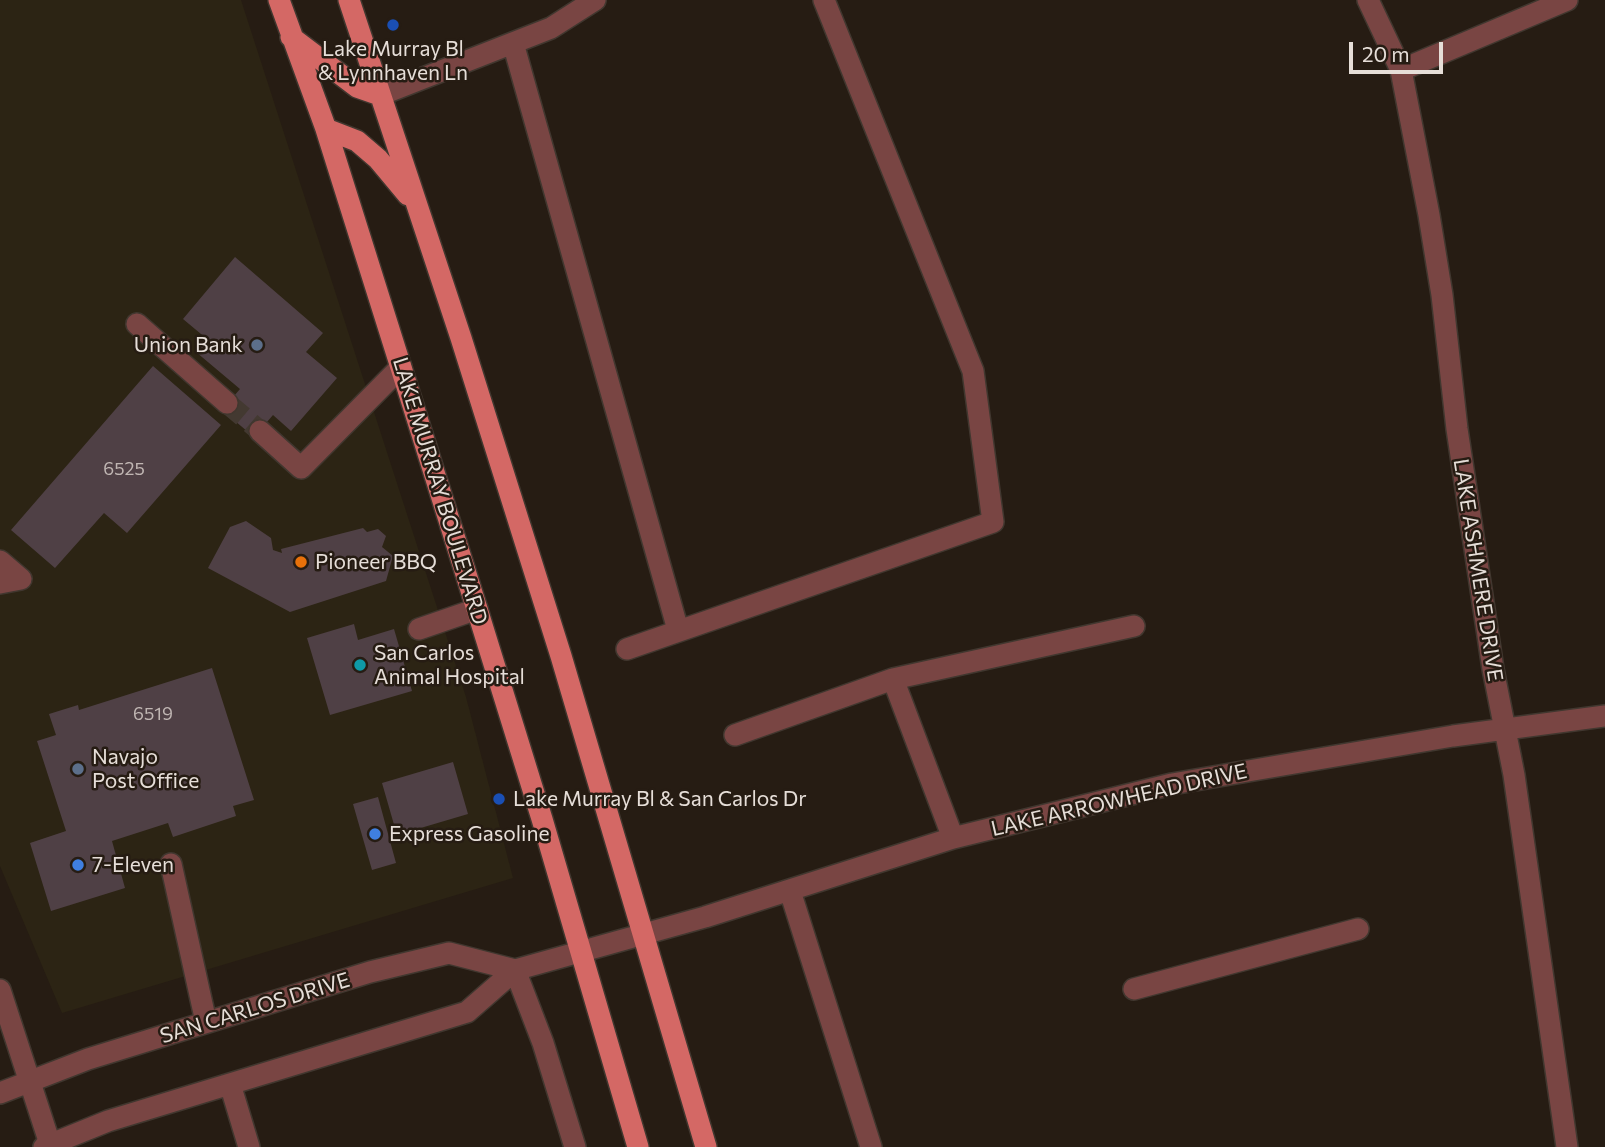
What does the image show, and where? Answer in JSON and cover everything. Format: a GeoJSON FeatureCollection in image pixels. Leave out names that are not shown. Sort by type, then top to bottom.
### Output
{"type":"FeatureCollection","features":[{"type":"Feature","properties":{"kind":"main road","name":"LAKE MURRAY BOULEVARD"},"geometry":{"type":"LineString","coordinates":[[279,0],[326,129],[477,609],[638,1147]]}},
{"type":"Feature","properties":{"kind":"main road"},"geometry":{"type":"LineString","coordinates":[[349,0],[461,338],[557,643],[706,1147]]}},
{"type":"Feature","properties":{"kind":"main road"},"geometry":{"type":"LineString","coordinates":[[291,37],[357,87],[380,95]]}},
{"type":"Feature","properties":{"kind":"main road"},"geometry":{"type":"LineString","coordinates":[[326,129],[358,141],[378,159],[416,204]]}},
{"type":"Feature","properties":{"kind":"street"},"geometry":{"type":"LineString","coordinates":[[380,95],[551,29],[595,0]]}},
{"type":"Feature","properties":{"kind":"street"},"geometry":{"type":"LineString","coordinates":[[627,649],[993,522],[972,371],[824,0]]}},
{"type":"Feature","properties":{"kind":"street","name":"LAKE ASHMERE DRIVE"},"geometry":{"type":"LineString","coordinates":[[1368,0],[1401,70],[1440,282],[1461,456],[1493,669],[1514,775],[1567,1147]]}},
{"type":"Feature","properties":{"kind":"street"},"geometry":{"type":"LineString","coordinates":[[1401,70],[1567,0]]}},
{"type":"Feature","properties":{"kind":"street"},"geometry":{"type":"LineString","coordinates":[[513,43],[678,630]]}},
{"type":"Feature","properties":{"kind":"street"},"geometry":{"type":"LineString","coordinates":[[137,324],[227,403]]}},
{"type":"Feature","properties":{"kind":"street"},"geometry":{"type":"LineString","coordinates":[[260,431],[300,468],[401,367]]}},
{"type":"Feature","properties":{"kind":"street"},"geometry":{"type":"LineString","coordinates":[[0,561],[21,579],[0,583]]}},
{"type":"Feature","properties":{"kind":"street"},"geometry":{"type":"LineString","coordinates":[[419,629],[477,609]]}},
{"type":"Feature","properties":{"kind":"street"},"geometry":{"type":"LineString","coordinates":[[735,735],[893,679],[1134,626]]}},
{"type":"Feature","properties":{"kind":"street"},"geometry":{"type":"LineString","coordinates":[[893,679],[953,838]]}},
{"type":"Feature","properties":{"kind":"street","name":"LAKE ARROWHEAD DRIVE"},"geometry":{"type":"LineString","coordinates":[[643,934],[790,891],[953,838],[1172,784],[1504,728],[1605,716]]}},
{"type":"Feature","properties":{"kind":"street"},"geometry":{"type":"LineString","coordinates":[[171,864],[206,1022]]}},
{"type":"Feature","properties":{"kind":"street"},"geometry":{"type":"LineString","coordinates":[[790,891],[871,1147]]}},
{"type":"Feature","properties":{"kind":"street"},"geometry":{"type":"LineString","coordinates":[[1134,989],[1358,929]]}},
{"type":"Feature","properties":{"kind":"street"},"geometry":{"type":"LineString","coordinates":[[0,990],[49,1146],[108,1121],[467,1012],[515,970],[643,934]]}},
{"type":"Feature","properties":{"kind":"street","name":"SAN CARLOS DRIVE"},"geometry":{"type":"LineString","coordinates":[[0,1093],[69,1065],[206,1022],[370,972],[449,953],[515,970]]}},
{"type":"Feature","properties":{"kind":"street"},"geometry":{"type":"LineString","coordinates":[[515,970],[540,1034],[575,1147]]}},
{"type":"Feature","properties":{"kind":"street"},"geometry":{"type":"LineString","coordinates":[[230,1084],[249,1147]]}},
{"type":"Feature","properties":{"kind":"shaded area"},"geometry":{"type":"Polygon","coordinates":[[[0,0],[241,0],[466,697],[513,878],[62,1013],[0,866],[0,0]]]}},
{"type":"Feature","properties":{"kind":"building","name":"Union Bank"},"geometry":{"type":"Polygon","coordinates":[[[235,257],[323,333],[306,352],[337,378],[291,431],[273,415],[254,437],[222,410],[240,389],[196,352],[207,339],[183,319],[235,257]]]}},
{"type":"Feature","properties":{"kind":"building"},"geometry":{"type":"Polygon","coordinates":[[[153,366],[221,425],[127,533],[104,513],[55,568],[11,530],[153,366]]]}},
{"type":"Feature","properties":{"kind":"building","name":"Pioneer BBQ"},"geometry":{"type":"Polygon","coordinates":[[[246,521],[271,538],[273,550],[282,553],[281,549],[363,528],[367,532],[378,529],[386,536],[382,547],[393,556],[386,581],[290,612],[208,568],[230,527],[246,521]]]}},
{"type":"Feature","properties":{"kind":"building","name":"San Carlos Animal Hospital"},"geometry":{"type":"Polygon","coordinates":[[[354,624],[358,640],[394,629],[412,691],[330,715],[307,638],[354,624]]]}},
{"type":"Feature","properties":{"kind":"building"},"geometry":{"type":"Polygon","coordinates":[[[212,668],[254,800],[233,806],[236,816],[173,837],[168,823],[112,841],[125,888],[51,911],[30,843],[66,831],[37,741],[56,735],[49,714],[78,705],[79,710],[212,668]]]}},
{"type":"Feature","properties":{"kind":"building","name":"Express Gasoline"},"geometry":{"type":"Polygon","coordinates":[[[453,762],[468,814],[397,835],[382,783],[453,762]]]}},
{"type":"Feature","properties":{"kind":"building","name":"Express Gasoline"},"geometry":{"type":"Polygon","coordinates":[[[378,797],[396,863],[372,870],[353,804],[378,797]]]}},
{"type":"Feature","properties":{"kind":"tunnel"},"geometry":{"type":"LineString","coordinates":[[227,403],[260,431]]}},
{"type":"Feature","properties":{"kind":"place","name":"Lake Murray Bl & Lynnhaven Ln"},"geometry":{"type":"Point","coordinates":[393,25]}},
{"type":"Feature","properties":{"kind":"place","name":"Union Bank"},"geometry":{"type":"Point","coordinates":[257,345]}},
{"type":"Feature","properties":{"kind":"place","name":"Pioneer BBQ"},"geometry":{"type":"Point","coordinates":[301,562]}},
{"type":"Feature","properties":{"kind":"place","name":"San Carlos Animal Hospital"},"geometry":{"type":"Point","coordinates":[360,665]}},
{"type":"Feature","properties":{"kind":"place","name":"Navajo Post Office"},"geometry":{"type":"Point","coordinates":[78,769]}},
{"type":"Feature","properties":{"kind":"place","name":"Lake Murray Bl & San Carlos Dr"},"geometry":{"type":"Point","coordinates":[499,799]}},
{"type":"Feature","properties":{"kind":"place","name":"Express Gasoline"},"geometry":{"type":"Point","coordinates":[375,834]}},
{"type":"Feature","properties":{"kind":"place","name":"7-Eleven"},"geometry":{"type":"Point","coordinates":[78,865]}}]}
